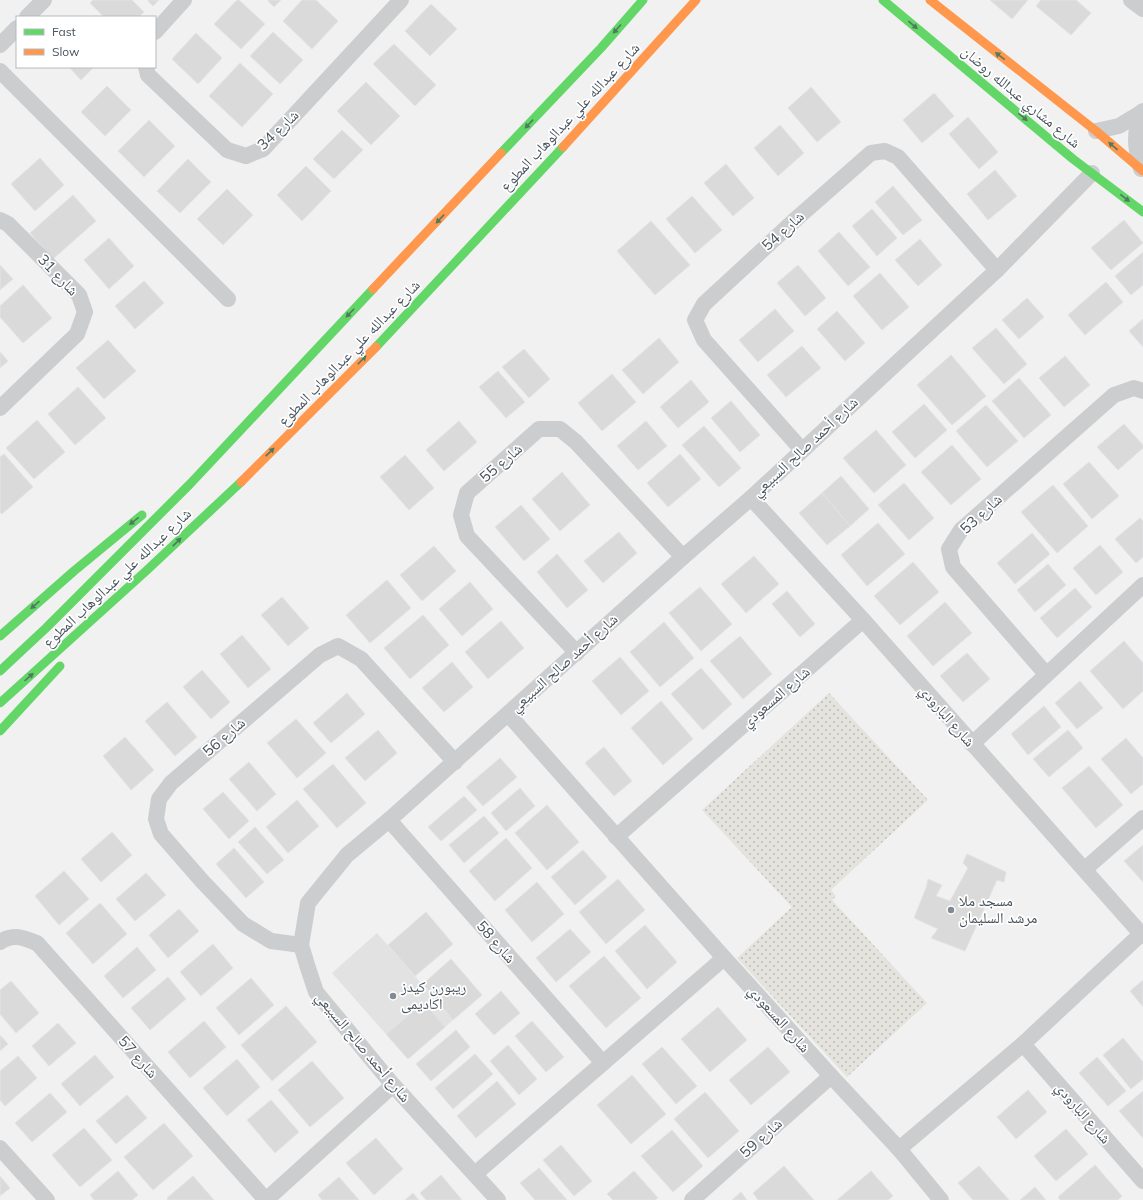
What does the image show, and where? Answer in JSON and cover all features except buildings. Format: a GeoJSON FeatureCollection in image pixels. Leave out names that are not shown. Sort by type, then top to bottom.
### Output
{"type":"FeatureCollection","features":[{"type":"Feature","properties":{"kind":"main road","name":"شارع عبدالله علي عبدالوهاب المطوع"},"geometry":{"type":"LineString","coordinates":[[0,671],[57,617],[190,484],[252,416],[601,48],[643,0]]}},
{"type":"Feature","properties":{"kind":"main road","name":"شارع عبدالله علي عبدالوهاب المطوع"},"geometry":{"type":"LineString","coordinates":[[0,703],[157,562],[288,435],[434,286],[696,0]]}},
{"type":"Feature","properties":{"kind":"main road","name":"شارع مشاري عبدالله روضان"},"geometry":{"type":"LineString","coordinates":[[883,0],[1073,159],[1143,212]]}},
{"type":"Feature","properties":{"kind":"main road","name":"شارع مشاري عبدالله روضان"},"geometry":{"type":"LineString","coordinates":[[930,0],[1096,131],[1142,170]]}},
{"type":"Feature","properties":{"kind":"main road"},"geometry":{"type":"LineString","coordinates":[[979,39],[984,53]]}},
{"type":"Feature","properties":{"kind":"main road"},"geometry":{"type":"LineString","coordinates":[[959,64],[971,68],[976,67]]}},
{"type":"Feature","properties":{"kind":"main road"},"geometry":{"type":"LineString","coordinates":[[1011,72],[1025,75]]}},
{"type":"Feature","properties":{"kind":"main road"},"geometry":{"type":"LineString","coordinates":[[998,83],[1002,100]]}},
{"type":"Feature","properties":{"kind":"main road"},"geometry":{"type":"LineString","coordinates":[[0,636],[74,571],[152,508],[190,484]]}},
{"type":"Feature","properties":{"kind":"main road"},"geometry":{"type":"LineString","coordinates":[[86,638],[157,562]]}},
{"type":"Feature","properties":{"kind":"main road"},"geometry":{"type":"LineString","coordinates":[[0,731],[65,661]]}},
{"type":"Feature","properties":{"kind":"street"},"geometry":{"type":"LineString","coordinates":[[156,31],[184,0]]}},
{"type":"Feature","properties":{"kind":"street","name":"شارع 34"},"geometry":{"type":"LineString","coordinates":[[146,68],[148,75],[227,150],[246,156],[262,149],[401,0]]}},
{"type":"Feature","properties":{"kind":"street"},"geometry":{"type":"LineString","coordinates":[[1131,0],[1143,9]]}},
{"type":"Feature","properties":{"kind":"street"},"geometry":{"type":"LineString","coordinates":[[29,16],[41,1]]}},
{"type":"Feature","properties":{"kind":"street"},"geometry":{"type":"LineString","coordinates":[[0,45],[16,29]]}},
{"type":"Feature","properties":{"kind":"street"},"geometry":{"type":"LineString","coordinates":[[0,71],[228,299]]}},
{"type":"Feature","properties":{"kind":"street"},"geometry":{"type":"LineString","coordinates":[[1096,131],[1120,126],[1143,112]]}},
{"type":"Feature","properties":{"kind":"street"},"geometry":{"type":"LineString","coordinates":[[1142,170],[1135,141],[1143,112]]}},
{"type":"Feature","properties":{"kind":"street","name":"شارع 54"},"geometry":{"type":"LineString","coordinates":[[802,450],[704,340],[695,320],[704,304],[721,288],[871,153],[885,151],[898,157],[997,270]]}},
{"type":"Feature","properties":{"kind":"street","name":"شارع أحمد صالح السبيعي"},"geometry":{"type":"LineString","coordinates":[[498,1200],[393,1085],[316,992],[301,945],[308,903],[347,855],[455,762],[683,557],[751,498],[997,270],[1092,173]]}},
{"type":"Feature","properties":{"kind":"street","name":"شارع 31"},"geometry":{"type":"LineString","coordinates":[[0,220],[8,224],[79,295],[85,312],[77,334],[0,408]]}},
{"type":"Feature","properties":{"kind":"street","name":"شارع 53"},"geometry":{"type":"LineString","coordinates":[[1046,674],[953,567],[949,549],[961,530],[1114,395],[1134,388],[1143,391]]}},
{"type":"Feature","properties":{"kind":"street","name":"شارع 55"},"geometry":{"type":"LineString","coordinates":[[577,653],[467,536],[461,515],[467,493],[539,429],[560,429],[576,442],[683,557]]}},
{"type":"Feature","properties":{"kind":"street","name":"شارع البارودي"},"geometry":{"type":"LineString","coordinates":[[751,498],[863,620],[1142,935],[1023,1044],[899,1149]]}},
{"type":"Feature","properties":{"kind":"street"},"geometry":{"type":"LineString","coordinates":[[972,744],[1143,585]]}},
{"type":"Feature","properties":{"kind":"street","name":"شارع المسعودي"},"geometry":{"type":"LineString","coordinates":[[616,837],[863,620]]}},
{"type":"Feature","properties":{"kind":"street","name":"شارع 56"},"geometry":{"type":"LineString","coordinates":[[301,945],[271,941],[243,924],[202,881],[161,834],[156,819],[159,799],[171,783],[320,655],[338,646],[361,658],[455,762]]}},
{"type":"Feature","properties":{"kind":"street","name":"شارع المسعودي"},"geometry":{"type":"LineString","coordinates":[[508,714],[724,958],[899,1149],[937,1199]]}},
{"type":"Feature","properties":{"kind":"street"},"geometry":{"type":"LineString","coordinates":[[1085,869],[1143,818]]}},
{"type":"Feature","properties":{"kind":"street","name":"شارع 58"},"geometry":{"type":"LineString","coordinates":[[389,820],[603,1063]]}},
{"type":"Feature","properties":{"kind":"street","name":"شارع 57"},"geometry":{"type":"LineString","coordinates":[[0,942],[5,939],[18,936],[37,943],[266,1200],[393,1085]]}},
{"type":"Feature","properties":{"kind":"street"},"geometry":{"type":"LineString","coordinates":[[475,1174],[724,958]]}},
{"type":"Feature","properties":{"kind":"street","name":"شارع البارودي"},"geometry":{"type":"LineString","coordinates":[[1023,1044],[1143,1182]]}},
{"type":"Feature","properties":{"kind":"street","name":"شارع 59"},"geometry":{"type":"LineString","coordinates":[[692,1200],[831,1076]]}},
{"type":"Feature","properties":{"kind":"street"},"geometry":{"type":"LineString","coordinates":[[0,1148],[47,1200]]}},
{"type":"Feature","properties":{"kind":"shaded area","name":"ريبورن كيدز اكاديمى"},"geometry":{"type":"Polygon","coordinates":[[[377,933],[453,1020],[408,1059],[332,973],[377,933]]]}},
{"type":"Feature","properties":{"kind":"sand"},"geometry":{"type":"Polygon","coordinates":[[[829,693],[928,800],[831,890],[836,896],[832,900],[927,1003],[847,1077],[737,958],[792,907],[702,810],[829,693]]]}},
{"type":"Feature","properties":{"kind":"traffic: fast"},"geometry":{"type":"LineString","coordinates":[[501,153],[601,48],[643,0]]}},
{"type":"Feature","properties":{"kind":"traffic: fast"},"geometry":{"type":"LineString","coordinates":[[883,0],[1073,159],[1143,212]]}},
{"type":"Feature","properties":{"kind":"traffic: fast"},"geometry":{"type":"LineString","coordinates":[[376,347],[563,147]]}},
{"type":"Feature","properties":{"kind":"traffic: fast"},"geometry":{"type":"LineString","coordinates":[[0,671],[46,628],[190,484],[373,289]]}},
{"type":"Feature","properties":{"kind":"traffic: fast"},"geometry":{"type":"LineString","coordinates":[[0,703],[146,571],[241,482]]}},
{"type":"Feature","properties":{"kind":"traffic: fast"},"geometry":{"type":"LineString","coordinates":[[0,636],[74,571],[142,515]]}},
{"type":"Feature","properties":{"kind":"traffic: fast"},"geometry":{"type":"LineString","coordinates":[[0,731],[60,666]]}},
{"type":"Feature","properties":{"kind":"traffic: slow"},"geometry":{"type":"LineString","coordinates":[[563,147],[696,0]]}},
{"type":"Feature","properties":{"kind":"traffic: slow"},"geometry":{"type":"LineString","coordinates":[[930,0],[1096,131],[1143,171]]}},
{"type":"Feature","properties":{"kind":"traffic: slow"},"geometry":{"type":"LineString","coordinates":[[373,289],[501,153]]}},
{"type":"Feature","properties":{"kind":"traffic: slow"},"geometry":{"type":"LineString","coordinates":[[241,482],[376,347]]}},
{"type":"Feature","properties":{"kind":"place","name":"مسجد ملا مرشد السليمان"},"geometry":{"type":"Point","coordinates":[951,910]}},
{"type":"Feature","properties":{"kind":"place","name":"ريبورن كيدز اكاديمى"},"geometry":{"type":"Point","coordinates":[393,996]}}]}
